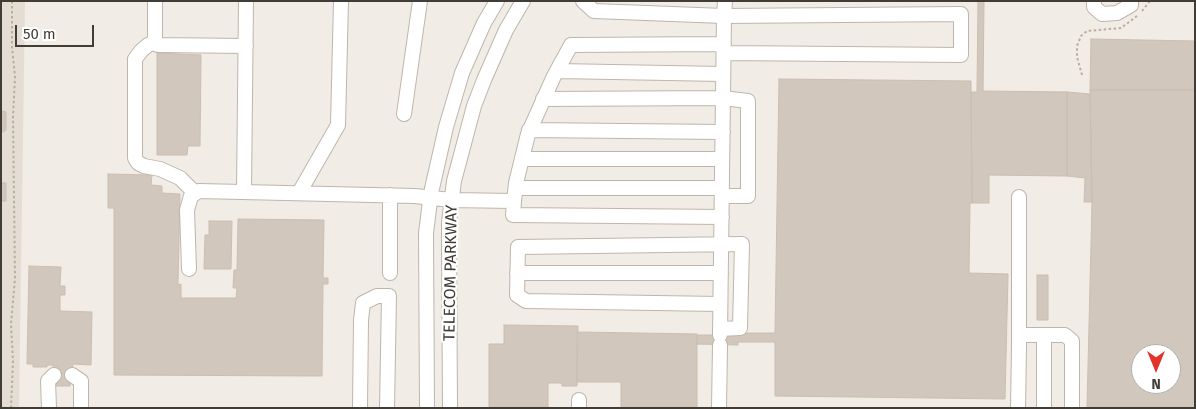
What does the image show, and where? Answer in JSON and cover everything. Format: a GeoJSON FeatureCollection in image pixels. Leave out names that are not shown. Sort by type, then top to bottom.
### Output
{"type":"FeatureCollection","features":[{"type":"Feature","properties":{"kind":"street"},"geometry":{"type":"LineString","coordinates":[[153,43],[155,38],[154,1]]}},
{"type":"Feature","properties":{"kind":"street"},"geometry":{"type":"LineString","coordinates":[[244,192],[246,1]]}},
{"type":"Feature","properties":{"kind":"street"},"geometry":{"type":"LineString","coordinates":[[299,193],[338,125],[341,1]]}},
{"type":"Feature","properties":{"kind":"street"},"geometry":{"type":"LineString","coordinates":[[404,114],[420,1]]}},
{"type":"Feature","properties":{"kind":"street","name":"TELECOM PARKWAY"},"geometry":{"type":"LineString","coordinates":[[450,408],[449,240],[454,181],[474,106],[506,30],[523,1]]}},
{"type":"Feature","properties":{"kind":"street"},"geometry":{"type":"LineString","coordinates":[[583,1],[594,11],[724,16],[961,14],[961,55],[571,45],[529,130],[515,194],[513,216],[722,217]]}},
{"type":"Feature","properties":{"kind":"street"},"geometry":{"type":"LineString","coordinates":[[719,408],[725,1]]}},
{"type":"Feature","properties":{"kind":"street"},"geometry":{"type":"LineString","coordinates":[[1094,1],[1094,7],[1102,14],[1117,13],[1131,5],[1131,1]]}},
{"type":"Feature","properties":{"kind":"street","name":"TELECOM PARKWAY"},"geometry":{"type":"LineString","coordinates":[[427,408],[426,233],[431,199],[446,127],[462,73],[492,3]]}},
{"type":"Feature","properties":{"kind":"street"},"geometry":{"type":"LineString","coordinates":[[195,193],[180,178],[144,166],[134,158],[134,59],[148,45],[153,43],[246,46]]}},
{"type":"Feature","properties":{"kind":"street"},"geometry":{"type":"LineString","coordinates":[[557,71],[723,74]]}},
{"type":"Feature","properties":{"kind":"street"},"geometry":{"type":"LineString","coordinates":[[189,269],[188,210],[191,196],[199,192],[390,195],[451,200],[515,194],[722,192],[748,196],[748,101],[723,98],[543,100]]}},
{"type":"Feature","properties":{"kind":"street"},"geometry":{"type":"LineString","coordinates":[[529,130],[723,132]]}},
{"type":"Feature","properties":{"kind":"street"},"geometry":{"type":"LineString","coordinates":[[522,159],[722,159]]}},
{"type":"Feature","properties":{"kind":"street"},"geometry":{"type":"LineString","coordinates":[[390,195],[390,273]]}},
{"type":"Feature","properties":{"kind":"street"},"geometry":{"type":"LineString","coordinates":[[1018,408],[1020,196]]}},
{"type":"Feature","properties":{"kind":"street"},"geometry":{"type":"LineString","coordinates":[[720,304],[526,301],[517,295],[518,247],[742,244],[740,328],[720,336]]}},
{"type":"Feature","properties":{"kind":"street"},"geometry":{"type":"LineString","coordinates":[[517,273],[721,273]]}},
{"type":"Feature","properties":{"kind":"street"},"geometry":{"type":"LineString","coordinates":[[360,408],[361,320],[363,303],[377,296],[389,296],[387,408]]}},
{"type":"Feature","properties":{"kind":"street"},"geometry":{"type":"LineString","coordinates":[[1019,335],[1065,335],[1072,341],[1072,408]]}},
{"type":"Feature","properties":{"kind":"street"},"geometry":{"type":"LineString","coordinates":[[1044,335],[1044,408]]}},
{"type":"Feature","properties":{"kind":"street"},"geometry":{"type":"LineString","coordinates":[[49,408],[48,381],[54,375]]}},
{"type":"Feature","properties":{"kind":"street"},"geometry":{"type":"LineString","coordinates":[[72,375],[82,381],[81,408]]}},
{"type":"Feature","properties":{"kind":"path"},"geometry":{"type":"LineString","coordinates":[[11,408],[13,361],[11,324],[15,278],[13,116],[15,77],[12,47],[12,1]]}},
{"type":"Feature","properties":{"kind":"path"},"geometry":{"type":"LineString","coordinates":[[1082,75],[1077,57],[1077,46],[1081,36],[1087,31],[1121,28],[1134,20],[1150,1]]}},
{"type":"Feature","properties":{"kind":"shaded area"},"geometry":{"type":"Polygon","coordinates":[[[1,1],[25,1],[19,408],[1,408],[1,1]]]}},
{"type":"Feature","properties":{"kind":"building"},"geometry":{"type":"Polygon","coordinates":[[[978,1],[984,1],[983,91],[1067,92],[1067,176],[989,175],[989,203],[972,203],[971,92],[977,92],[978,1]]]}},
{"type":"Feature","properties":{"kind":"building"},"geometry":{"type":"Polygon","coordinates":[[[1091,39],[1195,41],[1195,90],[1090,90],[1091,39]]]}},
{"type":"Feature","properties":{"kind":"building"},"geometry":{"type":"Polygon","coordinates":[[[157,53],[201,55],[200,146],[188,146],[187,155],[157,155],[157,53]]]}},
{"type":"Feature","properties":{"kind":"building"},"geometry":{"type":"Polygon","coordinates":[[[779,79],[971,81],[972,203],[970,203],[969,273],[1008,274],[1005,399],[775,396],[775,342],[738,342],[738,345],[697,344],[697,335],[775,333],[779,79]]]}},
{"type":"Feature","properties":{"kind":"building"},"geometry":{"type":"Polygon","coordinates":[[[1090,90],[1195,90],[1195,408],[1087,408],[1092,202],[1090,90]]]}},
{"type":"Feature","properties":{"kind":"building"},"geometry":{"type":"Polygon","coordinates":[[[1067,92],[1090,94],[1092,202],[1084,202],[1085,178],[1067,176],[1067,92]]]}},
{"type":"Feature","properties":{"kind":"building"},"geometry":{"type":"Polygon","coordinates":[[[1,111],[6,112],[6,130],[3,132],[1,131],[1,111]]]}},
{"type":"Feature","properties":{"kind":"building"},"geometry":{"type":"Polygon","coordinates":[[[108,174],[152,175],[151,185],[162,186],[162,193],[180,194],[178,285],[181,284],[181,298],[236,298],[237,288],[233,288],[234,270],[237,270],[238,219],[324,220],[323,278],[328,278],[328,284],[323,284],[322,376],[114,375],[114,208],[108,208],[108,174]]]}},
{"type":"Feature","properties":{"kind":"building"},"geometry":{"type":"Polygon","coordinates":[[[1,183],[6,183],[6,201],[1,201],[1,183]]]}},
{"type":"Feature","properties":{"kind":"building"},"geometry":{"type":"Polygon","coordinates":[[[209,221],[232,221],[231,269],[204,269],[205,235],[209,235],[209,221]]]}},
{"type":"Feature","properties":{"kind":"building"},"geometry":{"type":"Polygon","coordinates":[[[29,266],[61,267],[60,286],[65,286],[65,295],[60,295],[60,311],[92,312],[91,365],[73,364],[70,386],[56,386],[53,365],[33,367],[33,364],[27,364],[29,266]]]}},
{"type":"Feature","properties":{"kind":"building"},"geometry":{"type":"Polygon","coordinates":[[[1037,275],[1048,275],[1048,320],[1037,320],[1037,275]]]}},
{"type":"Feature","properties":{"kind":"building"},"geometry":{"type":"Polygon","coordinates":[[[504,325],[578,326],[577,386],[562,386],[562,383],[548,383],[548,408],[489,408],[489,344],[504,344],[504,325]]]}},
{"type":"Feature","properties":{"kind":"building"},"geometry":{"type":"Polygon","coordinates":[[[577,332],[697,334],[697,408],[621,408],[621,382],[577,382],[577,332]]]}}]}
